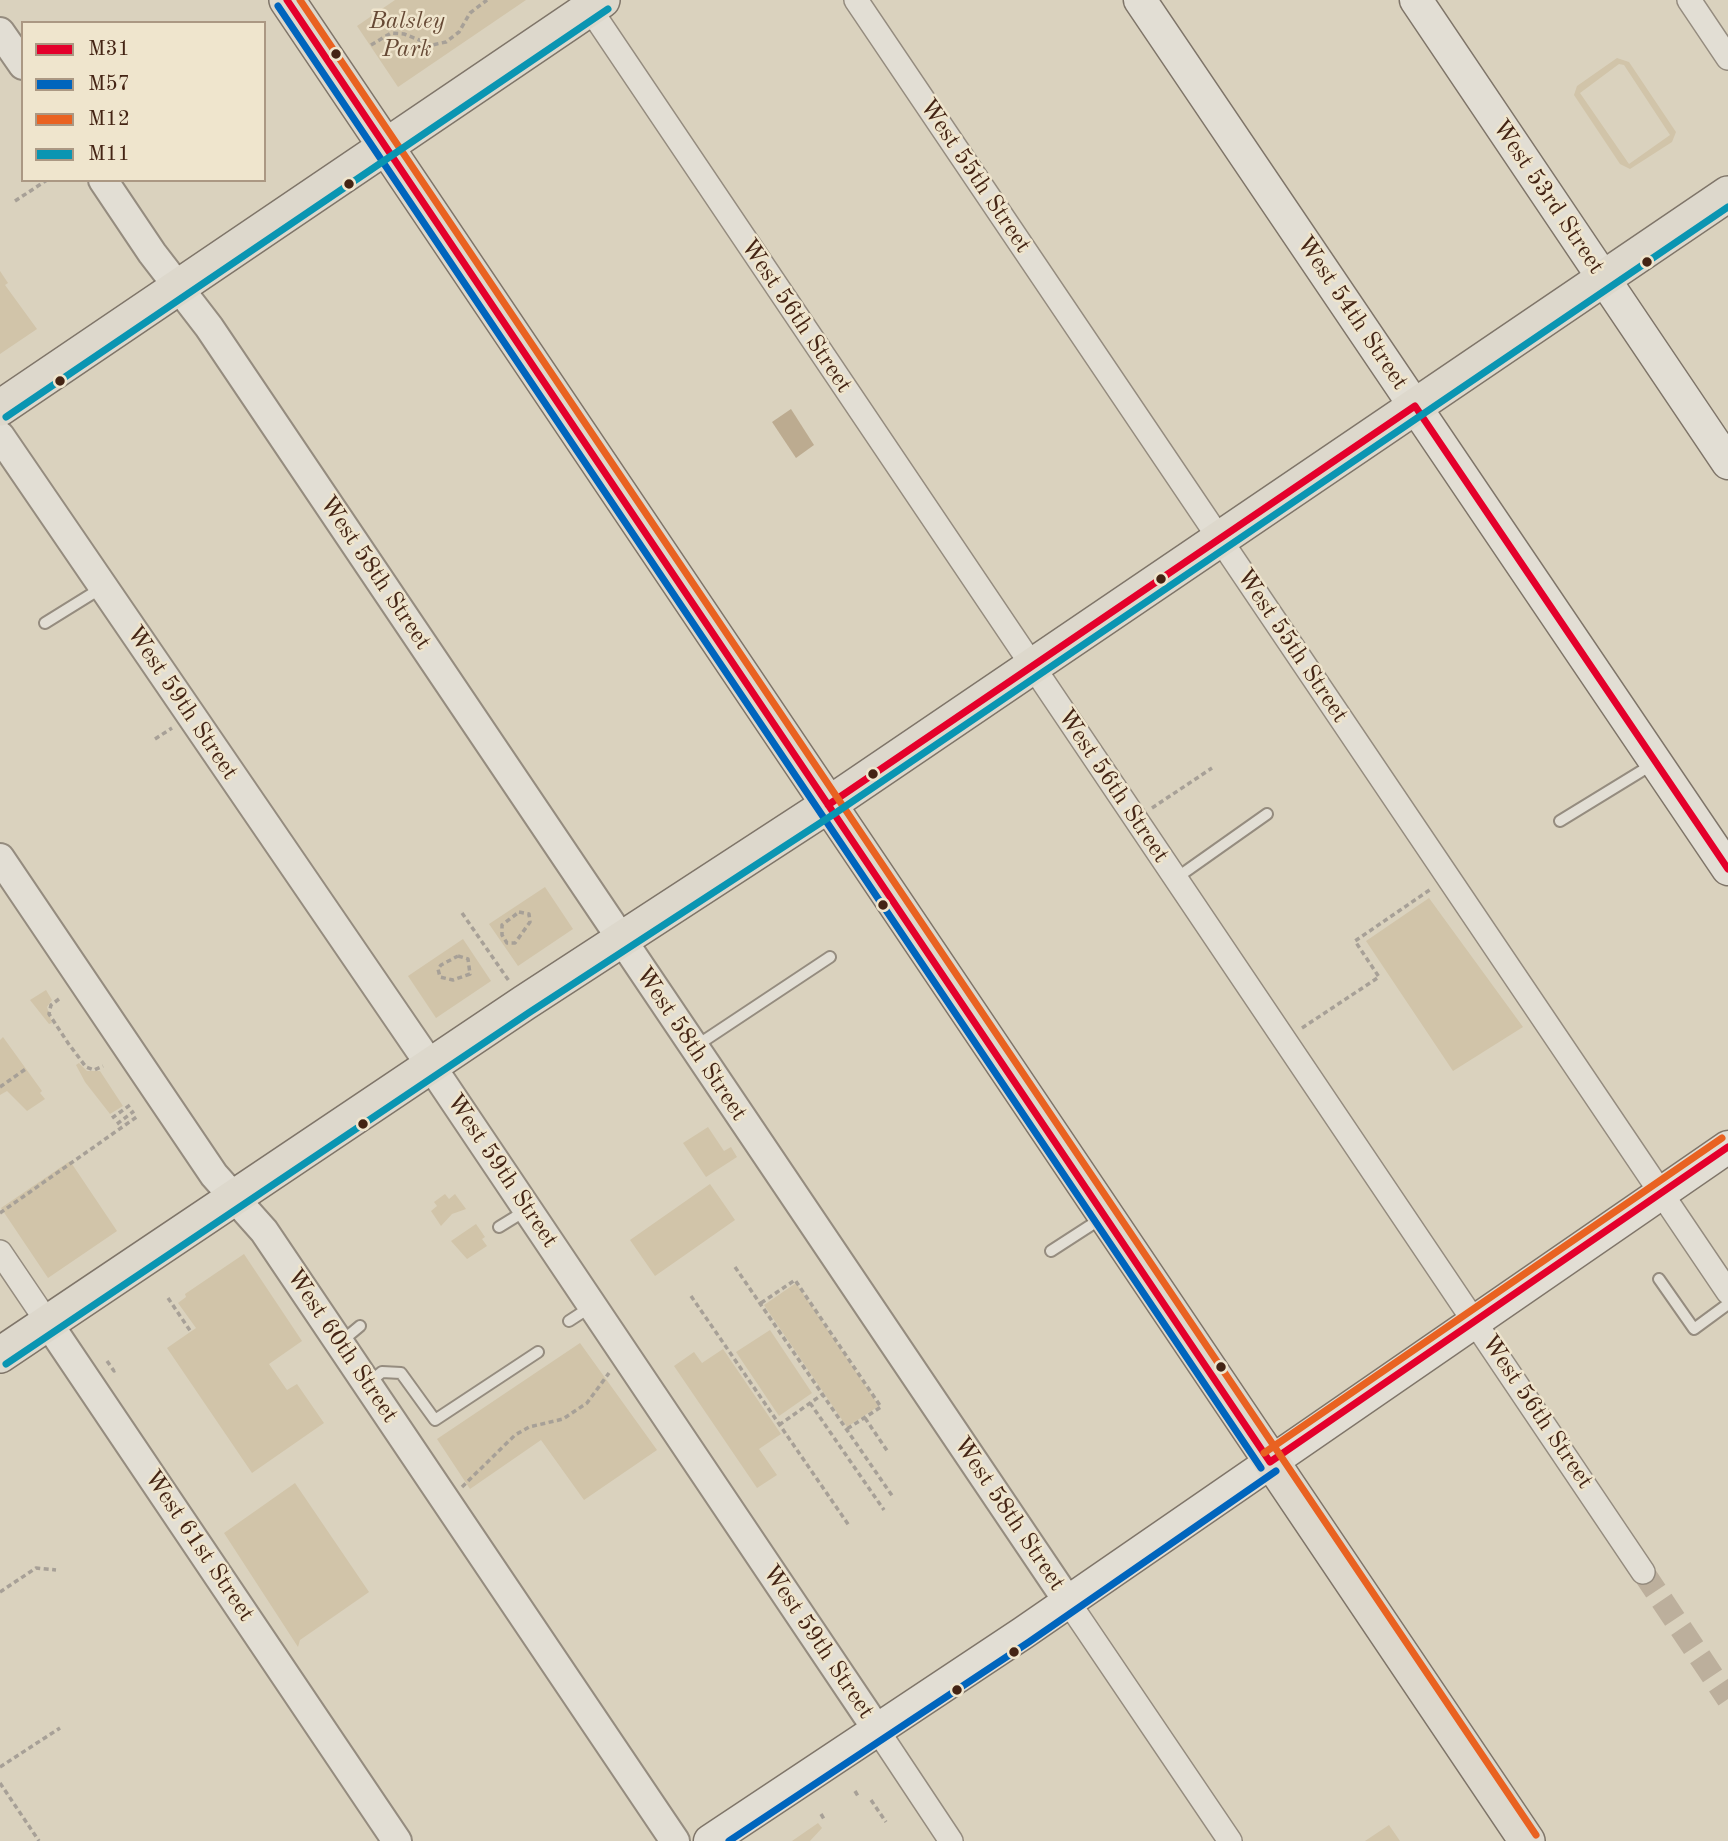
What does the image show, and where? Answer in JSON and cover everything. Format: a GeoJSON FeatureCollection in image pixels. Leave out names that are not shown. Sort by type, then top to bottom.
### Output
{"type":"FeatureCollection","features":[{"type":"Feature","properties":{"kind":"main road"},"geometry":{"type":"LineString","coordinates":[[287,0],[1527,1841]]}},
{"type":"Feature","properties":{"kind":"main road","name":"West 54th Street"},"geometry":{"type":"LineString","coordinates":[[1140,0],[1728,869]]}},
{"type":"Feature","properties":{"kind":"main road","name":"West 53rd Street"},"geometry":{"type":"LineString","coordinates":[[1416,0],[1728,463]]}},
{"type":"Feature","properties":{"kind":"main road"},"geometry":{"type":"LineString","coordinates":[[0,408],[592,3]]}},
{"type":"Feature","properties":{"kind":"main road"},"geometry":{"type":"LineString","coordinates":[[0,1356],[431,1066],[828,805],[1728,194]]}},
{"type":"Feature","properties":{"kind":"main road"},"geometry":{"type":"LineString","coordinates":[[709,1841],[1068,1600],[1728,1147]]}},
{"type":"Feature","properties":{"kind":"street","name":"West 55th Street"},"geometry":{"type":"LineString","coordinates":[[856,0],[1728,1292]]}},
{"type":"Feature","properties":{"kind":"street"},"geometry":{"type":"LineString","coordinates":[[1689,0],[1728,58]]}},
{"type":"Feature","properties":{"kind":"street","name":"West 56th Street"},"geometry":{"type":"LineString","coordinates":[[592,3],[1033,667],[1643,1572]]}},
{"type":"Feature","properties":{"kind":"street"},"geometry":{"type":"LineString","coordinates":[[0,32],[21,62]]}},
{"type":"Feature","properties":{"kind":"street","name":"West 58th Street"},"geometry":{"type":"LineString","coordinates":[[104,182],[209,327],[1230,1841]]}},
{"type":"Feature","properties":{"kind":"street","name":"West 59th Street"},"geometry":{"type":"LineString","coordinates":[[0,436],[527,1209],[581,1314],[876,1728],[951,1841]]}},
{"type":"Feature","properties":{"kind":"street","name":"West 60th Street"},"geometry":{"type":"LineString","coordinates":[[0,858],[215,1175],[350,1334],[368,1384],[675,1841]]}},
{"type":"Feature","properties":{"kind":"street","name":"West 61st Street"},"geometry":{"type":"LineString","coordinates":[[0,1252],[397,1841]]}},
{"type":"Feature","properties":{"kind":"lane"},"geometry":{"type":"LineString","coordinates":[[45,624],[103,587]]}},
{"type":"Feature","properties":{"kind":"lane"},"geometry":{"type":"LineString","coordinates":[[1560,821],[1655,762]]}},
{"type":"Feature","properties":{"kind":"lane"},"geometry":{"type":"LineString","coordinates":[[1175,878],[1267,814]]}},
{"type":"Feature","properties":{"kind":"lane"},"geometry":{"type":"LineString","coordinates":[[694,1048],[830,957]]}},
{"type":"Feature","properties":{"kind":"lane"},"geometry":{"type":"LineString","coordinates":[[499,1227],[527,1209]]}},
{"type":"Feature","properties":{"kind":"lane"},"geometry":{"type":"LineString","coordinates":[[1051,1251],[1105,1216]]}},
{"type":"Feature","properties":{"kind":"lane"},"geometry":{"type":"LineString","coordinates":[[1659,1279],[1693,1328],[1728,1304]]}},
{"type":"Feature","properties":{"kind":"lane"},"geometry":{"type":"LineString","coordinates":[[368,1384],[382,1372],[401,1373],[435,1420],[538,1352]]}},
{"type":"Feature","properties":{"kind":"path"},"geometry":{"type":"LineString","coordinates":[[371,45],[391,33],[404,34],[432,45],[446,42],[459,32],[470,13],[487,0]]}},
{"type":"Feature","properties":{"kind":"path"},"geometry":{"type":"LineString","coordinates":[[15,201],[44,182]]}},
{"type":"Feature","properties":{"kind":"path"},"geometry":{"type":"LineString","coordinates":[[155,739],[172,728]]}},
{"type":"Feature","properties":{"kind":"path"},"geometry":{"type":"LineString","coordinates":[[1160,805],[1212,768]]}},
{"type":"Feature","properties":{"kind":"path"},"geometry":{"type":"LineString","coordinates":[[1302,1028],[1379,977],[1355,941],[1433,887]]}},
{"type":"Feature","properties":{"kind":"path"},"geometry":{"type":"LineString","coordinates":[[519,912],[529,914],[530,922],[520,939],[516,943],[505,940],[500,930],[505,921],[519,912]]}},
{"type":"Feature","properties":{"kind":"path"},"geometry":{"type":"LineString","coordinates":[[462,913],[495,961]]}},
{"type":"Feature","properties":{"kind":"path"},"geometry":{"type":"LineString","coordinates":[[458,956],[468,959],[472,968],[466,978],[453,980],[438,974],[441,965],[453,958],[458,956]]}},
{"type":"Feature","properties":{"kind":"path"},"geometry":{"type":"LineString","coordinates":[[59,999],[51,1005],[49,1014],[68,1043],[86,1067],[94,1070],[103,1066]]}},
{"type":"Feature","properties":{"kind":"path"},"geometry":{"type":"LineString","coordinates":[[0,1087],[27,1068]]}},
{"type":"Feature","properties":{"kind":"path"},"geometry":{"type":"LineString","coordinates":[[112,1118],[130,1105]]}},
{"type":"Feature","properties":{"kind":"path"},"geometry":{"type":"LineString","coordinates":[[0,1213],[136,1114],[117,1123]]}},
{"type":"Feature","properties":{"kind":"path"},"geometry":{"type":"LineString","coordinates":[[735,1267],[893,1497]]}},
{"type":"Feature","properties":{"kind":"path"},"geometry":{"type":"LineString","coordinates":[[760,1304],[795,1280],[881,1407],[846,1429]]}},
{"type":"Feature","properties":{"kind":"path"},"geometry":{"type":"LineString","coordinates":[[691,1296],[850,1527]]}},
{"type":"Feature","properties":{"kind":"path"},"geometry":{"type":"LineString","coordinates":[[168,1298],[191,1332]]}},
{"type":"Feature","properties":{"kind":"path"},"geometry":{"type":"LineString","coordinates":[[180,1316],[185,1312]]}},
{"type":"Feature","properties":{"kind":"path"},"geometry":{"type":"LineString","coordinates":[[107,1361],[114,1371],[116,1370]]}},
{"type":"Feature","properties":{"kind":"path"},"geometry":{"type":"LineString","coordinates":[[460,1488],[515,1436],[529,1427],[563,1419],[587,1403],[609,1373]]}},
{"type":"Feature","properties":{"kind":"path"},"geometry":{"type":"LineString","coordinates":[[779,1425],[823,1395]]}},
{"type":"Feature","properties":{"kind":"path"},"geometry":{"type":"LineString","coordinates":[[810,1403],[884,1510]]}},
{"type":"Feature","properties":{"kind":"path"},"geometry":{"type":"LineString","coordinates":[[865,1418],[888,1452]]}},
{"type":"Feature","properties":{"kind":"path"},"geometry":{"type":"LineString","coordinates":[[0,1592],[36,1568],[56,1570]]}},
{"type":"Feature","properties":{"kind":"path"},"geometry":{"type":"LineString","coordinates":[[0,1767],[60,1728]]}},
{"type":"Feature","properties":{"kind":"path"},"geometry":{"type":"LineString","coordinates":[[0,1783],[40,1841]]}},
{"type":"Feature","properties":{"kind":"path"},"geometry":{"type":"LineString","coordinates":[[855,1791],[858,1796]]}},
{"type":"Feature","properties":{"kind":"path"},"geometry":{"type":"LineString","coordinates":[[871,1800],[886,1822]]}},
{"type":"Feature","properties":{"kind":"path"},"geometry":{"type":"LineString","coordinates":[[821,1814],[824,1819]]}},
{"type":"Feature","properties":{"kind":"green space","name":"Balsley Park"},"geometry":{"type":"Polygon","coordinates":[[[395,0],[526,0],[398,87],[357,26],[395,0]]]}},
{"type":"Feature","properties":{"kind":"green space"},"geometry":{"type":"Polygon","coordinates":[[[1617,58],[1629,62],[1676,132],[1672,142],[1630,169],[1620,164],[1574,95],[1577,86],[1617,58]],[[1619,64],[1580,93],[1629,164],[1670,135],[1624,65],[1619,64]]]}},
{"type":"Feature","properties":{"kind":"green space"},"geometry":{"type":"Polygon","coordinates":[[[0,271],[8,283],[5,285],[37,329],[0,354],[0,271]]]}},
{"type":"Feature","properties":{"kind":"green space"},"geometry":{"type":"Polygon","coordinates":[[[545,887],[573,929],[518,966],[489,924],[545,887]]]}},
{"type":"Feature","properties":{"kind":"green space"},"geometry":{"type":"Polygon","coordinates":[[[1429,898],[1523,1027],[1453,1071],[1366,941],[1429,898]]]}},
{"type":"Feature","properties":{"kind":"green space"},"geometry":{"type":"Polygon","coordinates":[[[463,939],[491,981],[436,1018],[408,976],[463,939]]]}},
{"type":"Feature","properties":{"kind":"green space"},"geometry":{"type":"Polygon","coordinates":[[[46,990],[52,1000],[47,1007],[52,1023],[49,1024],[30,1000],[46,990]]]}},
{"type":"Feature","properties":{"kind":"green space"},"geometry":{"type":"Polygon","coordinates":[[[3,1037],[45,1099],[27,1111],[7,1091],[0,1095],[0,1040],[3,1037]]]}},
{"type":"Feature","properties":{"kind":"green space"},"geometry":{"type":"Polygon","coordinates":[[[79,1063],[87,1071],[100,1071],[123,1106],[110,1114],[85,1082],[76,1065],[79,1063]]]}},
{"type":"Feature","properties":{"kind":"green space"},"geometry":{"type":"Polygon","coordinates":[[[708,1127],[724,1151],[731,1147],[737,1157],[706,1177],[683,1143],[708,1127]]]}},
{"type":"Feature","properties":{"kind":"green space"},"geometry":{"type":"Polygon","coordinates":[[[70,1161],[117,1231],[48,1278],[1,1208],[70,1161]]]}},
{"type":"Feature","properties":{"kind":"green space"},"geometry":{"type":"Polygon","coordinates":[[[710,1184],[735,1220],[655,1276],[630,1240],[710,1184]]]}},
{"type":"Feature","properties":{"kind":"green space"},"geometry":{"type":"Polygon","coordinates":[[[445,1194],[449,1199],[455,1194],[466,1209],[452,1214],[441,1226],[431,1211],[437,1206],[434,1202],[445,1194]]]}},
{"type":"Feature","properties":{"kind":"green space"},"geometry":{"type":"Polygon","coordinates":[[[476,1224],[485,1237],[482,1239],[487,1246],[467,1259],[451,1241],[476,1224]]]}},
{"type":"Feature","properties":{"kind":"green space"},"geometry":{"type":"Polygon","coordinates":[[[244,1254],[302,1341],[269,1364],[287,1390],[297,1384],[324,1423],[252,1473],[167,1348],[196,1328],[178,1303],[186,1297],[185,1294],[244,1254]]]}},
{"type":"Feature","properties":{"kind":"green space"},"geometry":{"type":"Polygon","coordinates":[[[796,1283],[879,1406],[847,1427],[764,1305],[796,1283]]]}},
{"type":"Feature","properties":{"kind":"green space"},"geometry":{"type":"Polygon","coordinates":[[[770,1330],[812,1393],[779,1416],[736,1352],[770,1330]]]}},
{"type":"Feature","properties":{"kind":"green space"},"geometry":{"type":"Polygon","coordinates":[[[580,1343],[657,1450],[584,1500],[541,1440],[470,1489],[437,1439],[580,1343]]]}},
{"type":"Feature","properties":{"kind":"green space"},"geometry":{"type":"Polygon","coordinates":[[[723,1349],[781,1434],[759,1449],[777,1475],[757,1488],[674,1366],[694,1352],[702,1363],[723,1349]]]}},
{"type":"Feature","properties":{"kind":"green space"},"geometry":{"type":"Polygon","coordinates":[[[295,1483],[369,1592],[300,1640],[298,1647],[224,1533],[295,1483]]]}},
{"type":"Feature","properties":{"kind":"green space"},"geometry":{"type":"Polygon","coordinates":[[[818,1823],[822,1828],[810,1841],[792,1841],[818,1823]]]}},
{"type":"Feature","properties":{"kind":"green space"},"geometry":{"type":"Polygon","coordinates":[[[1389,1825],[1400,1841],[1365,1841],[1389,1825]]]}},
{"type":"Feature","properties":{"kind":"shaded area"},"geometry":{"type":"Polygon","coordinates":[[[791,409],[814,445],[796,458],[772,422],[791,409]]]}},
{"type":"Feature","properties":{"kind":"tunnel"},"geometry":{"type":"LineString","coordinates":[[1643,1572],[1728,1699]]}},
{"type":"Feature","properties":{"kind":"transit line","name":"M31"},"geometry":{"type":"LineString","coordinates":[[287,0],[1270,1462],[1728,1147]]}},
{"type":"Feature","properties":{"kind":"transit line","name":"M12"},"geometry":{"type":"LineString","coordinates":[[300,0],[1536,1835]]}},
{"type":"Feature","properties":{"kind":"transit line","name":"M57"},"geometry":{"type":"LineString","coordinates":[[278,6],[1261,1468]]}},
{"type":"Feature","properties":{"kind":"transit line","name":"M11"},"geometry":{"type":"LineString","coordinates":[[6,417],[608,9]]}},
{"type":"Feature","properties":{"kind":"transit line","name":"M11"},"geometry":{"type":"LineString","coordinates":[[6,1364],[530,1012],[834,814],[1728,207]]}},
{"type":"Feature","properties":{"kind":"transit line","name":"M31"},"geometry":{"type":"LineString","coordinates":[[1415,406],[1728,869]]}},
{"type":"Feature","properties":{"kind":"transit line","name":"M31"},"geometry":{"type":"LineString","coordinates":[[828,805],[1415,406]]}},
{"type":"Feature","properties":{"kind":"transit line","name":"M12"},"geometry":{"type":"LineString","coordinates":[[1264,1453],[1722,1138]]}},
{"type":"Feature","properties":{"kind":"transit line","name":"M57"},"geometry":{"type":"LineString","coordinates":[[729,1841],[1029,1642],[1276,1471]]}}]}
